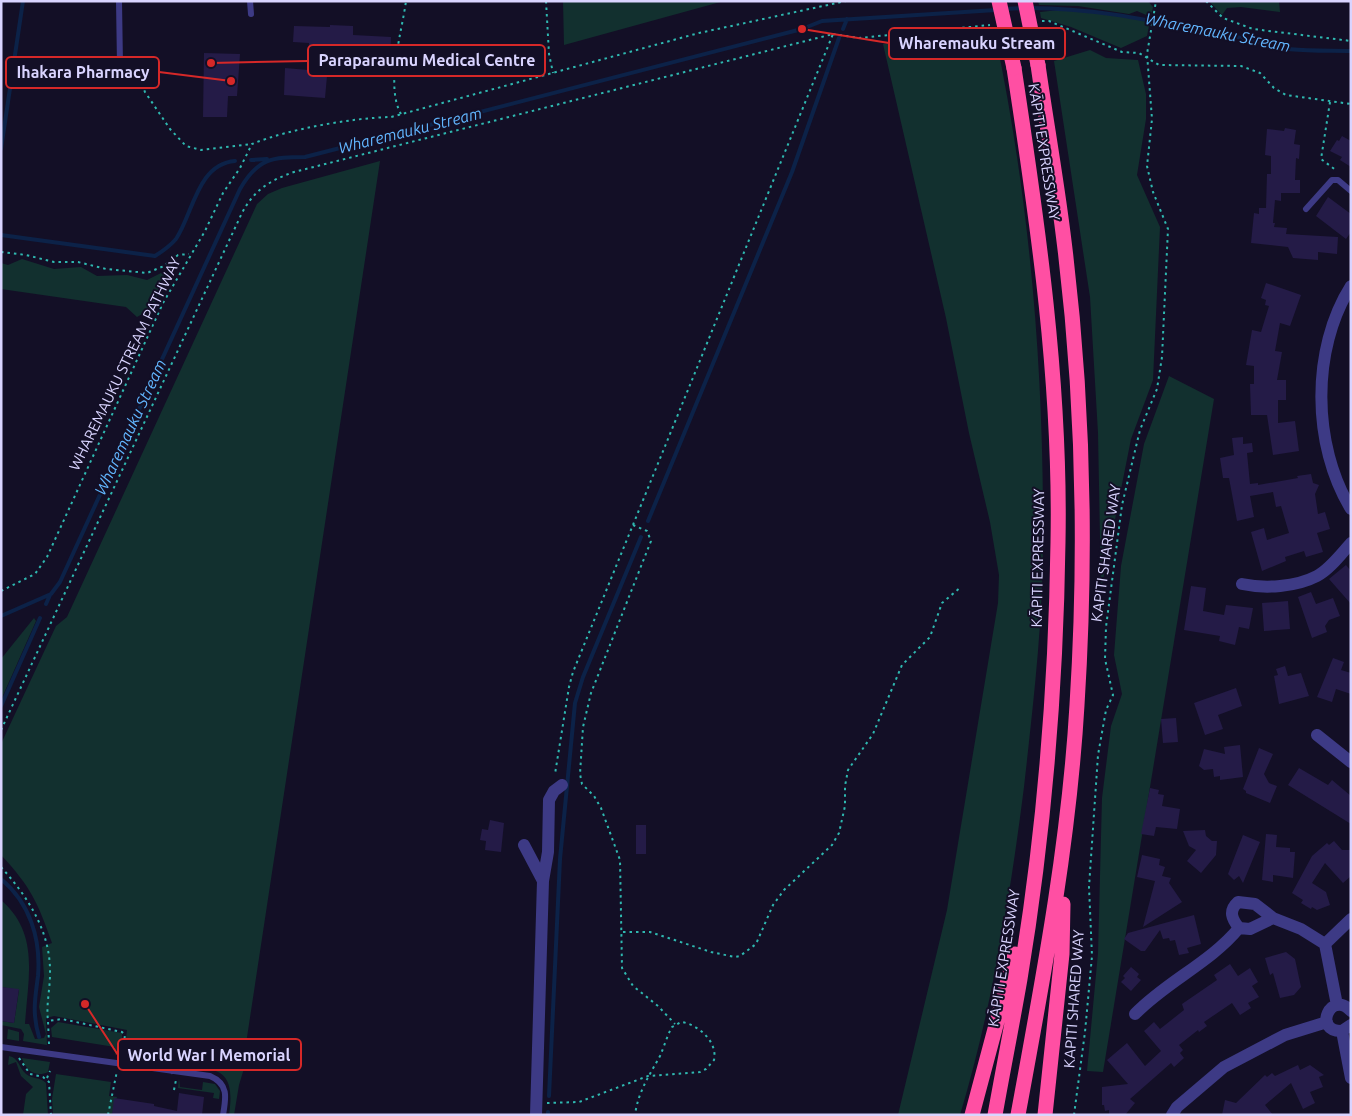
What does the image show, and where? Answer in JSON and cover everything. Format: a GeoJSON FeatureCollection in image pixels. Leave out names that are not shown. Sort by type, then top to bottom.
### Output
{"type":"FeatureCollection","features":[{"type":"Feature","properties":{"kind":"highway","name":"KĀPITI EXPRESSWAY"},"geometry":{"type":"LineString","coordinates":[[994,1115],[1020,979],[1033,886],[1052,707],[1058,540],[1054,412],[1040,242],[1014,68],[999,1]]}},
{"type":"Feature","properties":{"kind":"highway","name":"KĀPITI EXPRESSWAY"},"geometry":{"type":"LineString","coordinates":[[1018,1115],[1046,964],[1064,847],[1077,705],[1082,535],[1078,409],[1063,234],[1038,65],[1025,1]]}},
{"type":"Feature","properties":{"kind":"highway"},"geometry":{"type":"LineString","coordinates":[[1045,1115],[1062,954],[1064,847]]}},
{"type":"Feature","properties":{"kind":"highway"},"geometry":{"type":"LineString","coordinates":[[972,1115],[1033,886]]}},
{"type":"Feature","properties":{"kind":"street"},"geometry":{"type":"LineString","coordinates":[[1351,286],[1341,303],[1329,339],[1321,380],[1326,440],[1334,470],[1351,509]]}},
{"type":"Feature","properties":{"kind":"street"},"geometry":{"type":"LineString","coordinates":[[1242,584],[1266,588],[1308,579],[1325,570],[1351,544]]}},
{"type":"Feature","properties":{"kind":"street"},"geometry":{"type":"LineString","coordinates":[[1317,735],[1351,762]]}},
{"type":"Feature","properties":{"kind":"street"},"geometry":{"type":"LineString","coordinates":[[536,1109],[543,881],[548,852],[549,800],[559,786]]}},
{"type":"Feature","properties":{"kind":"street"},"geometry":{"type":"LineString","coordinates":[[524,845],[543,881]]}},
{"type":"Feature","properties":{"kind":"street"},"geometry":{"type":"LineString","coordinates":[[1273,918],[1250,929],[1239,928],[1232,920],[1231,914],[1233,906],[1238,902],[1255,904],[1273,918],[1301,929],[1325,944],[1337,1005]]}},
{"type":"Feature","properties":{"kind":"street"},"geometry":{"type":"LineString","coordinates":[[1325,944],[1351,919]]}},
{"type":"Feature","properties":{"kind":"street"},"geometry":{"type":"LineString","coordinates":[[1135,1014],[1151,998],[1226,944],[1239,928]]}},
{"type":"Feature","properties":{"kind":"street"},"geometry":{"type":"LineString","coordinates":[[1351,1011],[1345,1006],[1337,1005],[1327,1013],[1327,1022],[1331,1028],[1346,1028],[1351,1078]]}},
{"type":"Feature","properties":{"kind":"street"},"geometry":{"type":"LineString","coordinates":[[1172,1115],[1177,1107],[1224,1067],[1285,1035],[1327,1022]]}},
{"type":"Feature","properties":{"kind":"lane"},"geometry":{"type":"LineString","coordinates":[[119,1],[120,65]]}},
{"type":"Feature","properties":{"kind":"lane"},"geometry":{"type":"LineString","coordinates":[[250,1],[251,14]]}},
{"type":"Feature","properties":{"kind":"lane"},"geometry":{"type":"LineString","coordinates":[[1306,209],[1332,180],[1338,180],[1351,190]]}},
{"type":"Feature","properties":{"kind":"lane"},"geometry":{"type":"LineString","coordinates":[[1,1046],[119,1066],[210,1076],[221,1083],[226,1096],[223,1115]]}},
{"type":"Feature","properties":{"kind":"path"},"geometry":{"type":"LineString","coordinates":[[401,114],[395,101],[394,90],[406,1]]}},
{"type":"Feature","properties":{"kind":"path"},"geometry":{"type":"LineString","coordinates":[[546,1],[549,54],[553,72]]}},
{"type":"Feature","properties":{"kind":"path"},"geometry":{"type":"LineString","coordinates":[[120,65],[140,81],[145,92],[170,129],[186,146],[201,150],[252,144],[275,136],[360,118],[401,114],[699,33],[846,1]]}},
{"type":"Feature","properties":{"kind":"path"},"geometry":{"type":"LineString","coordinates":[[1206,1],[1226,20],[1253,29],[1351,41]]}},
{"type":"Feature","properties":{"kind":"path","name":"KAPITI SHARED WAY"},"geometry":{"type":"LineString","coordinates":[[1074,1115],[1085,1032],[1092,956],[1090,887],[1098,755],[1106,710],[1113,695],[1105,659],[1106,627],[1122,505],[1140,430],[1157,389],[1162,357],[1168,229],[1153,192],[1146,166],[1152,119],[1147,58],[1156,2]]}},
{"type":"Feature","properties":{"kind":"path"},"geometry":{"type":"LineString","coordinates":[[1,730],[241,215],[252,195],[260,188],[294,172],[833,34],[569,687],[554,780],[559,786]]}},
{"type":"Feature","properties":{"kind":"path"},"geometry":{"type":"LineString","coordinates":[[1147,58],[1159,65],[1241,66],[1260,73],[1274,88],[1286,95],[1351,104]]}},
{"type":"Feature","properties":{"kind":"path"},"geometry":{"type":"LineString","coordinates":[[1330,101],[1321,158],[1343,176]]}},
{"type":"Feature","properties":{"kind":"path","name":"WHAREMAUKU STREAM PATHWAY"},"geometry":{"type":"LineString","coordinates":[[1,591],[35,574],[47,558],[163,303],[252,144]]}},
{"type":"Feature","properties":{"kind":"path"},"geometry":{"type":"LineString","coordinates":[[1,252],[26,254],[54,262],[78,262],[106,269],[147,273],[164,266],[178,255],[190,254]]}},
{"type":"Feature","properties":{"kind":"path"},"geometry":{"type":"LineString","coordinates":[[633,525],[647,531],[651,541],[591,693],[583,726],[580,759],[581,781],[601,808],[620,860],[622,968],[628,978],[675,1024]]}},
{"type":"Feature","properties":{"kind":"path"},"geometry":{"type":"LineString","coordinates":[[622,932],[650,932],[711,952],[735,957],[740,956],[756,944],[773,905],[784,890],[832,845],[839,833],[845,806],[845,786],[848,770],[873,734],[902,665],[930,637],[942,603],[961,587]]}},
{"type":"Feature","properties":{"kind":"path"},"geometry":{"type":"LineString","coordinates":[[1,867],[30,903],[42,932],[50,968],[47,1003],[50,1037],[47,1053]]}},
{"type":"Feature","properties":{"kind":"path"},"geometry":{"type":"LineString","coordinates":[[48,1021],[62,1019],[121,1031],[125,1035],[123,1049]]}},
{"type":"Feature","properties":{"kind":"path"},"geometry":{"type":"LineString","coordinates":[[536,1109],[579,1102],[648,1076],[700,1072],[706,1069],[714,1060],[714,1049],[705,1034],[688,1023],[675,1024],[668,1033],[660,1055],[648,1076],[640,1091],[635,1115]]}},
{"type":"Feature","properties":{"kind":"path"},"geometry":{"type":"LineString","coordinates":[[18,1056],[30,1074],[47,1079],[50,1085],[51,1115]]}},
{"type":"Feature","properties":{"kind":"path"},"geometry":{"type":"LineString","coordinates":[[108,1115],[119,1066]]}},
{"type":"Feature","properties":{"kind":"path"},"geometry":{"type":"LineString","coordinates":[[47,1079],[50,1071]]}},
{"type":"Feature","properties":{"kind":"path"},"geometry":{"type":"LineString","coordinates":[[174,1090],[176,1078]]}},
{"type":"Feature","properties":{"kind":"green space"},"geometry":{"type":"Polygon","coordinates":[[[563,1],[724,1],[564,45],[563,1]]]}},
{"type":"Feature","properties":{"kind":"green space"},"geometry":{"type":"Polygon","coordinates":[[[1038,1],[1148,1],[1153,7],[1151,17],[1137,11],[1129,14],[1078,6],[1039,5],[1038,1]]]}},
{"type":"Feature","properties":{"kind":"green space"},"geometry":{"type":"Polygon","coordinates":[[[1209,1],[1279,1],[1280,12],[1241,7],[1227,8],[1222,15],[1209,1]]]}},
{"type":"Feature","properties":{"kind":"green space"},"geometry":{"type":"Polygon","coordinates":[[[1059,10],[1091,12],[1150,21],[1147,36],[1121,48],[1071,27],[1041,18],[1040,12],[1059,10]]]}},
{"type":"Feature","properties":{"kind":"green space"},"geometry":{"type":"Polygon","coordinates":[[[995,34],[1007,96],[1026,223],[1037,350],[1043,477],[1043,572],[1037,664],[1024,787],[1013,870],[999,952],[982,1034],[960,1115],[898,1115],[947,910],[998,603],[999,575],[990,522],[969,433],[946,318],[883,44],[995,34]]]}},
{"type":"Feature","properties":{"kind":"green space"},"geometry":{"type":"Polygon","coordinates":[[[1090,50],[1106,58],[1138,60],[1146,94],[1146,119],[1137,175],[1160,227],[1153,380],[1131,439],[1101,590],[1098,433],[1090,297],[1054,61],[1090,50]]]}},
{"type":"Feature","properties":{"kind":"green space"},"geometry":{"type":"Polygon","coordinates":[[[380,161],[244,1057],[245,1065],[239,1085],[234,1115],[229,1115],[229,1084],[221,1074],[214,1070],[205,1069],[206,1061],[184,1057],[181,1065],[182,1056],[125,1048],[127,1030],[54,1016],[46,1018],[47,1045],[23,1041],[24,1034],[21,1029],[1,1025],[1,1021],[14,1023],[19,990],[1,987],[1,900],[22,927],[27,942],[29,973],[25,1024],[29,1024],[35,1039],[44,1038],[46,1034],[39,1007],[44,976],[42,947],[52,943],[27,886],[1,855],[1,744],[56,626],[67,617],[257,204],[268,194],[282,188],[380,161]]]}},
{"type":"Feature","properties":{"kind":"green space"},"geometry":{"type":"Polygon","coordinates":[[[22,259],[54,269],[81,267],[97,276],[127,275],[147,280],[161,273],[168,274],[151,309],[137,317],[126,307],[1,289],[1,263],[8,265],[22,259]]]}},
{"type":"Feature","properties":{"kind":"green space"},"geometry":{"type":"Polygon","coordinates":[[[1169,376],[1214,399],[1103,1072],[1087,1071],[1098,953],[1102,798],[1111,726],[1122,694],[1114,655],[1121,566],[1144,444],[1169,376]]]}},
{"type":"Feature","properties":{"kind":"green space"},"geometry":{"type":"Polygon","coordinates":[[[34,618],[36,621],[1,700],[1,659],[34,618]]]}},
{"type":"Feature","properties":{"kind":"green space"},"geometry":{"type":"Polygon","coordinates":[[[58,1022],[122,1033],[122,1047],[118,1047],[115,1056],[115,1047],[52,1037],[51,1028],[58,1022]]]}},
{"type":"Feature","properties":{"kind":"green space"},"geometry":{"type":"Polygon","coordinates":[[[8,1029],[19,1032],[19,1041],[7,1039],[8,1029]]]}},
{"type":"Feature","properties":{"kind":"green space"},"geometry":{"type":"Polygon","coordinates":[[[9,1056],[17,1061],[26,1074],[46,1083],[48,1115],[23,1115],[26,1094],[33,1087],[21,1076],[16,1062],[8,1065],[9,1056]]]}},
{"type":"Feature","properties":{"kind":"green space"},"geometry":{"type":"Polygon","coordinates":[[[22,1058],[50,1062],[48,1072],[39,1074],[32,1072],[23,1062],[22,1058]]]}},
{"type":"Feature","properties":{"kind":"green space"},"geometry":{"type":"Polygon","coordinates":[[[56,1074],[111,1082],[109,1096],[117,1097],[112,1115],[53,1115],[52,1099],[56,1074]]]}},
{"type":"Feature","properties":{"kind":"green space"},"geometry":{"type":"Polygon","coordinates":[[[179,1078],[180,1087],[202,1090],[203,1082],[215,1084],[220,1091],[219,1099],[213,1098],[214,1093],[178,1088],[179,1078]]]}},
{"type":"Feature","properties":{"kind":"building"},"geometry":{"type":"Polygon","coordinates":[[[330,25],[353,26],[353,35],[391,37],[390,58],[371,57],[370,77],[327,76],[325,98],[284,95],[285,68],[308,70],[309,43],[293,42],[294,26],[330,27],[330,25]]]}},
{"type":"Feature","properties":{"kind":"building"},"geometry":{"type":"Polygon","coordinates":[[[204,53],[240,54],[237,96],[228,96],[227,117],[203,117],[204,53]]]}},
{"type":"Feature","properties":{"kind":"building"},"geometry":{"type":"Polygon","coordinates":[[[1285,128],[1296,130],[1294,144],[1300,145],[1299,159],[1296,158],[1295,180],[1300,180],[1300,193],[1281,193],[1281,201],[1275,200],[1274,227],[1287,228],[1286,234],[1338,237],[1337,254],[1318,252],[1318,260],[1293,258],[1288,247],[1251,243],[1254,213],[1259,214],[1259,208],[1266,208],[1267,174],[1271,174],[1271,156],[1265,155],[1267,129],[1284,131],[1285,128]]]}},
{"type":"Feature","properties":{"kind":"building"},"geometry":{"type":"Polygon","coordinates":[[[1342,136],[1351,141],[1351,167],[1340,160],[1342,157],[1330,151],[1342,136]]]}},
{"type":"Feature","properties":{"kind":"building"},"geometry":{"type":"Polygon","coordinates":[[[1328,197],[1351,214],[1351,232],[1346,239],[1316,216],[1328,197]]]}},
{"type":"Feature","properties":{"kind":"building"},"geometry":{"type":"Polygon","coordinates":[[[1266,283],[1301,295],[1290,326],[1280,323],[1275,351],[1282,352],[1277,380],[1286,380],[1286,400],[1278,400],[1278,423],[1295,421],[1299,451],[1273,455],[1267,415],[1251,415],[1250,384],[1254,384],[1254,366],[1246,365],[1252,330],[1261,332],[1269,306],[1265,305],[1266,300],[1261,298],[1266,283]]]}},
{"type":"Feature","properties":{"kind":"building"},"geometry":{"type":"Polygon","coordinates":[[[1243,437],[1243,444],[1252,443],[1253,452],[1247,453],[1250,484],[1258,483],[1258,485],[1311,474],[1313,483],[1319,485],[1315,494],[1318,514],[1325,512],[1330,529],[1317,533],[1323,552],[1306,557],[1304,551],[1285,557],[1286,561],[1262,571],[1251,532],[1264,528],[1267,540],[1289,533],[1281,506],[1276,507],[1273,492],[1250,496],[1254,517],[1237,521],[1229,478],[1223,478],[1220,458],[1234,455],[1232,438],[1243,437]]]}},
{"type":"Feature","properties":{"kind":"building"},"geometry":{"type":"Polygon","coordinates":[[[1346,565],[1351,571],[1351,604],[1329,579],[1346,565]]]}},
{"type":"Feature","properties":{"kind":"building"},"geometry":{"type":"Polygon","coordinates":[[[1191,586],[1206,588],[1203,611],[1224,615],[1226,605],[1253,608],[1249,629],[1239,627],[1235,645],[1219,641],[1220,636],[1184,630],[1191,586]]]}},
{"type":"Feature","properties":{"kind":"building"},"geometry":{"type":"Polygon","coordinates":[[[1311,592],[1316,604],[1333,598],[1340,616],[1329,620],[1325,626],[1327,632],[1312,638],[1298,597],[1311,592]]]}},
{"type":"Feature","properties":{"kind":"building"},"geometry":{"type":"Polygon","coordinates":[[[1288,601],[1290,629],[1264,631],[1262,603],[1288,601]]]}},
{"type":"Feature","properties":{"kind":"building"},"geometry":{"type":"Polygon","coordinates":[[[1333,658],[1344,662],[1341,670],[1351,673],[1351,694],[1336,689],[1332,702],[1317,697],[1333,658]]]}},
{"type":"Feature","properties":{"kind":"building"},"geometry":{"type":"Polygon","coordinates":[[[1285,666],[1288,676],[1301,673],[1309,696],[1279,704],[1274,676],[1278,675],[1276,669],[1285,666]]]}},
{"type":"Feature","properties":{"kind":"building"},"geometry":{"type":"Polygon","coordinates":[[[1236,688],[1242,706],[1218,715],[1223,729],[1205,735],[1194,703],[1236,688]]]}},
{"type":"Feature","properties":{"kind":"building"},"geometry":{"type":"Polygon","coordinates":[[[1176,718],[1178,742],[1163,743],[1161,719],[1176,718]]]}},
{"type":"Feature","properties":{"kind":"building"},"geometry":{"type":"Polygon","coordinates":[[[1240,745],[1243,777],[1220,780],[1220,776],[1214,777],[1213,769],[1204,770],[1199,766],[1204,749],[1225,754],[1224,747],[1240,745]]]}},
{"type":"Feature","properties":{"kind":"building"},"geometry":{"type":"Polygon","coordinates":[[[1259,748],[1273,754],[1264,774],[1269,783],[1277,786],[1270,803],[1246,793],[1243,789],[1259,748]]]}},
{"type":"Feature","properties":{"kind":"building"},"geometry":{"type":"Polygon","coordinates":[[[1299,768],[1328,785],[1332,780],[1351,796],[1351,824],[1288,785],[1299,768]]]}},
{"type":"Feature","properties":{"kind":"building"},"geometry":{"type":"Polygon","coordinates":[[[1150,788],[1159,790],[1158,794],[1164,795],[1162,806],[1180,809],[1177,829],[1156,827],[1154,836],[1141,834],[1150,788]]]}},
{"type":"Feature","properties":{"kind":"building"},"geometry":{"type":"Polygon","coordinates":[[[490,820],[504,823],[501,852],[485,850],[486,841],[480,840],[482,829],[488,830],[490,820]]]}},
{"type":"Feature","properties":{"kind":"building"},"geometry":{"type":"Polygon","coordinates":[[[636,825],[646,825],[646,854],[636,854],[636,825]]]}},
{"type":"Feature","properties":{"kind":"building"},"geometry":{"type":"Polygon","coordinates":[[[1205,830],[1206,836],[1212,841],[1217,841],[1216,855],[1201,873],[1187,861],[1196,850],[1189,846],[1183,831],[1205,830]]]}},
{"type":"Feature","properties":{"kind":"building"},"geometry":{"type":"Polygon","coordinates":[[[1266,834],[1277,835],[1276,847],[1290,848],[1290,852],[1295,852],[1293,878],[1273,875],[1273,882],[1262,880],[1266,834]]]}},
{"type":"Feature","properties":{"kind":"building"},"geometry":{"type":"Polygon","coordinates":[[[1243,835],[1260,842],[1243,883],[1239,876],[1234,880],[1228,874],[1243,835]]]}},
{"type":"Feature","properties":{"kind":"building"},"geometry":{"type":"Polygon","coordinates":[[[1334,841],[1342,850],[1351,850],[1351,876],[1343,883],[1325,863],[1312,883],[1326,892],[1330,905],[1317,910],[1312,907],[1311,909],[1301,903],[1303,900],[1292,893],[1312,856],[1327,843],[1329,845],[1334,841]]]}},
{"type":"Feature","properties":{"kind":"building"},"geometry":{"type":"Polygon","coordinates":[[[1142,855],[1160,859],[1159,865],[1165,867],[1162,876],[1171,878],[1169,883],[1182,902],[1143,927],[1155,881],[1137,877],[1142,855]]]}},
{"type":"Feature","properties":{"kind":"building"},"geometry":{"type":"Polygon","coordinates":[[[1194,915],[1201,944],[1187,948],[1189,953],[1179,955],[1175,940],[1163,939],[1160,930],[1145,951],[1141,951],[1124,939],[1128,933],[1194,915]]]}},
{"type":"Feature","properties":{"kind":"building"},"geometry":{"type":"Polygon","coordinates":[[[1286,952],[1295,959],[1301,987],[1294,995],[1280,998],[1273,973],[1270,975],[1265,958],[1286,952]]]}},
{"type":"Feature","properties":{"kind":"building"},"geometry":{"type":"Polygon","coordinates":[[[1230,964],[1238,976],[1250,968],[1258,982],[1252,986],[1259,997],[1248,1003],[1251,1008],[1240,1015],[1232,1003],[1204,1022],[1207,1026],[1199,1032],[1198,1030],[1179,1045],[1183,1050],[1180,1053],[1184,1058],[1174,1067],[1171,1063],[1130,1099],[1135,1103],[1125,1115],[1109,1115],[1109,1110],[1105,1111],[1104,1105],[1102,1105],[1102,1087],[1128,1084],[1107,1060],[1127,1043],[1145,1066],[1161,1051],[1144,1031],[1154,1022],[1160,1029],[1184,1010],[1182,1004],[1217,980],[1214,975],[1230,964]]]}},
{"type":"Feature","properties":{"kind":"building"},"geometry":{"type":"Polygon","coordinates":[[[1131,967],[1139,974],[1137,977],[1141,980],[1131,991],[1121,982],[1125,978],[1123,976],[1131,967]]]}},
{"type":"Feature","properties":{"kind":"building"},"geometry":{"type":"Polygon","coordinates":[[[1,987],[19,989],[14,1023],[1,1021],[1,987]]]}},
{"type":"Feature","properties":{"kind":"building"},"geometry":{"type":"Polygon","coordinates":[[[1298,1065],[1300,1070],[1310,1065],[1324,1075],[1319,1077],[1323,1087],[1310,1092],[1315,1103],[1303,1109],[1291,1083],[1265,1105],[1273,1115],[1222,1115],[1225,1100],[1236,1103],[1265,1075],[1267,1077],[1272,1073],[1275,1076],[1298,1065]]]}},
{"type":"Feature","properties":{"kind":"building"},"geometry":{"type":"Polygon","coordinates":[[[179,1093],[204,1097],[202,1115],[112,1115],[114,1098],[154,1104],[154,1106],[177,1111],[179,1093]]]}},
{"type":"Feature","properties":{"kind":"waterway"},"geometry":{"type":"LineString","coordinates":[[1,149],[23,1]]}},
{"type":"Feature","properties":{"kind":"waterway","name":"Wharemauku Stream"},"geometry":{"type":"LineString","coordinates":[[1003,9],[1024,8]]}},
{"type":"Feature","properties":{"kind":"waterway","name":"Wharemauku Stream"},"geometry":{"type":"LineString","coordinates":[[1031,8],[1087,11],[1142,19],[1253,40],[1288,49],[1351,51]]}},
{"type":"Feature","properties":{"kind":"waterway","name":"Wharemauku Stream"},"geometry":{"type":"LineString","coordinates":[[1,616],[51,594],[60,582],[240,189],[253,171],[260,165],[275,159],[305,157],[802,29],[822,21],[996,10]]}},
{"type":"Feature","properties":{"kind":"waterway"},"geometry":{"type":"LineString","coordinates":[[843,29],[847,19]]}},
{"type":"Feature","properties":{"kind":"waterway"},"geometry":{"type":"LineString","coordinates":[[648,521],[792,172],[839,38]]}},
{"type":"Feature","properties":{"kind":"waterway"},"geometry":{"type":"LineString","coordinates":[[251,160],[267,159]]}},
{"type":"Feature","properties":{"kind":"waterway"},"geometry":{"type":"LineString","coordinates":[[1,235],[155,256],[176,239],[204,180],[222,164],[235,161]]}},
{"type":"Feature","properties":{"kind":"waterway"},"geometry":{"type":"LineString","coordinates":[[549,1096],[560,859],[575,703],[583,677],[641,537]]}},
{"type":"Feature","properties":{"kind":"waterway","name":"Wharemauku Stream"},"geometry":{"type":"LineString","coordinates":[[46,604],[50,595]]}},
{"type":"Feature","properties":{"kind":"waterway"},"geometry":{"type":"LineString","coordinates":[[1,706],[40,618]]}},
{"type":"Feature","properties":{"kind":"waterway"},"geometry":{"type":"LineString","coordinates":[[1,879],[11,889],[26,910],[35,935],[38,949],[35,1013],[39,1037]]}},
{"type":"Feature","properties":{"kind":"place","name":"Wharemauku Stream"},"geometry":{"type":"Point","coordinates":[802,29]}},
{"type":"Feature","properties":{"kind":"place","name":"Paraparaumu Medical Centre"},"geometry":{"type":"Point","coordinates":[211,63]}},
{"type":"Feature","properties":{"kind":"place","name":"Ihakara Pharmacy"},"geometry":{"type":"Point","coordinates":[231,81]}},
{"type":"Feature","properties":{"kind":"place","name":"World War I Memorial"},"geometry":{"type":"Point","coordinates":[85,1004]}}]}
